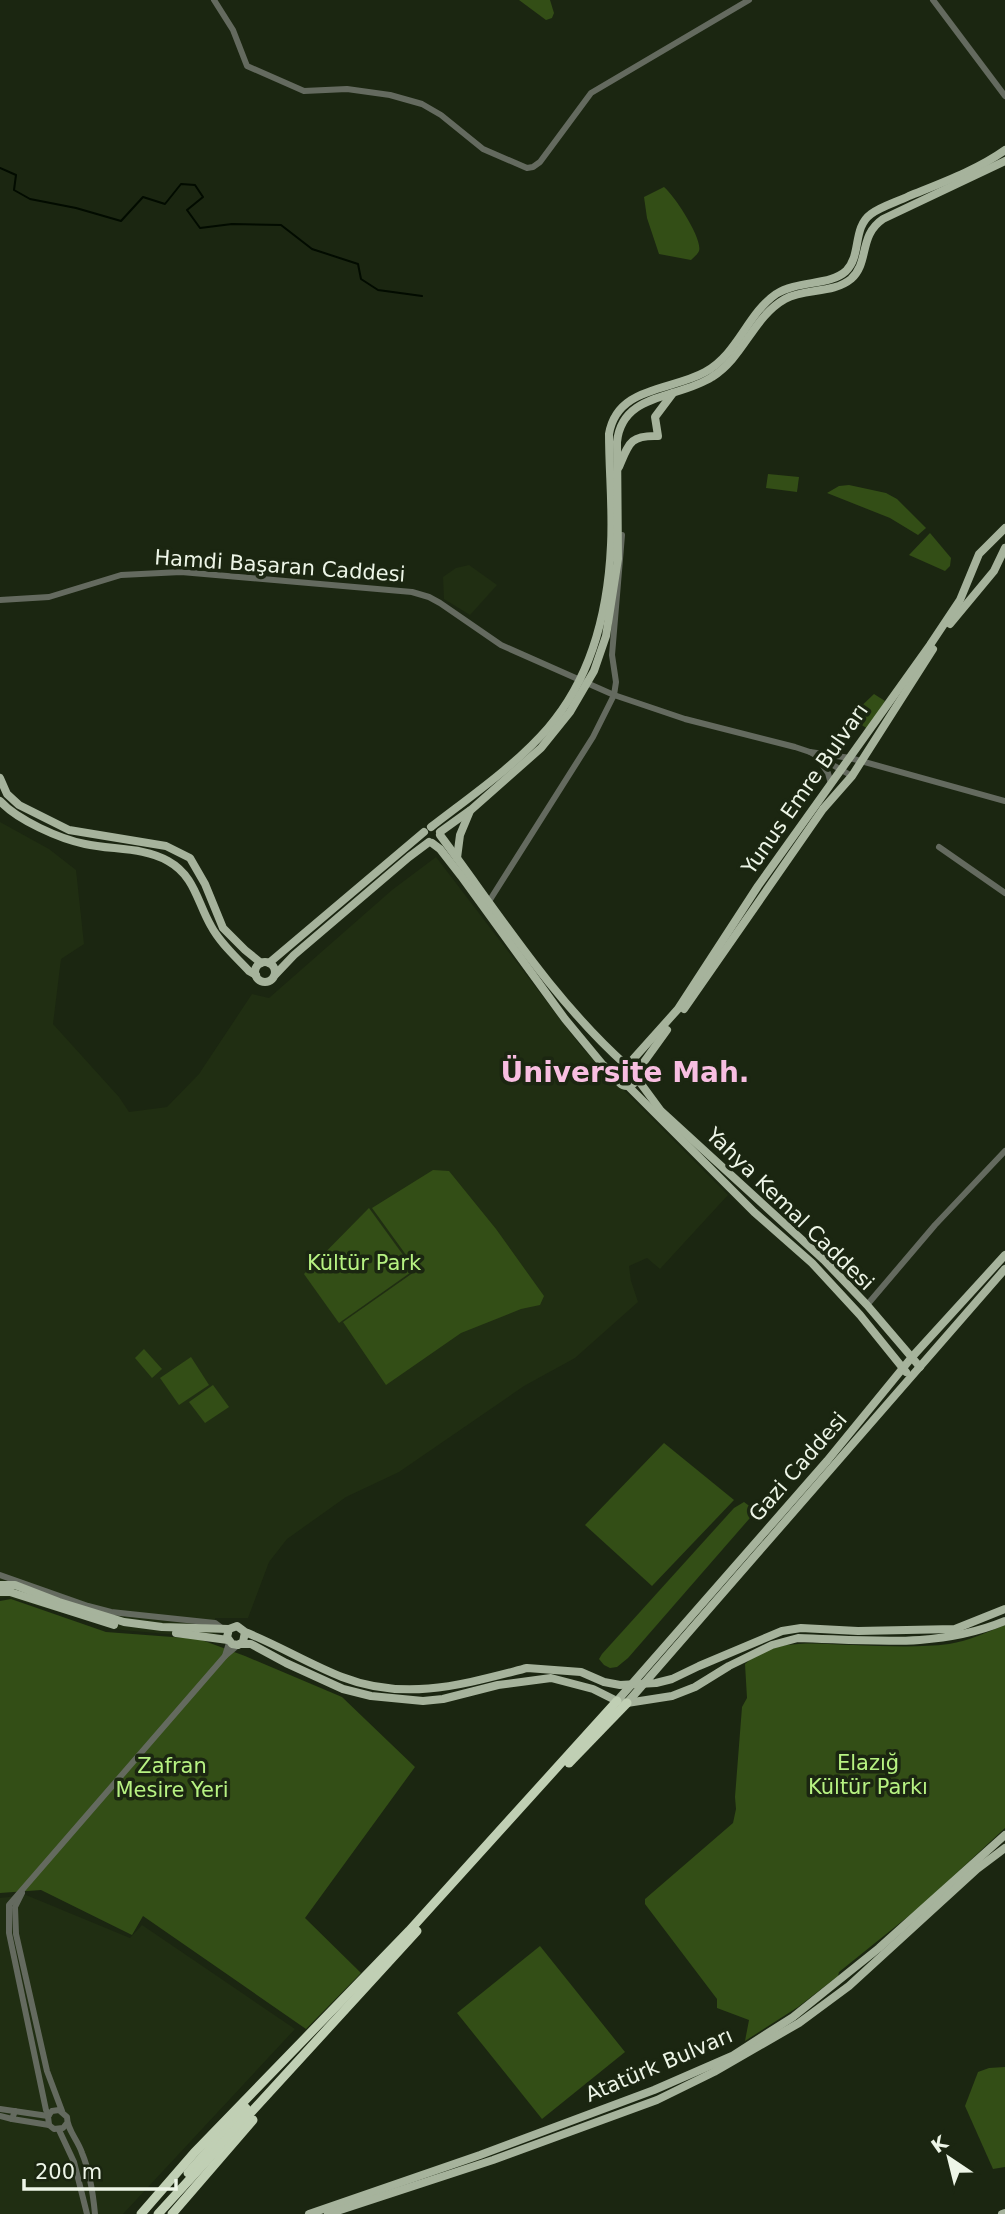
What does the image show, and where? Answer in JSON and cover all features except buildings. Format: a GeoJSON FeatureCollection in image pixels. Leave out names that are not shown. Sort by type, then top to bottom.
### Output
{"type":"FeatureCollection","features":[{"type":"Feature","properties":{"kind":"highway"},"geometry":{"type":"LineString","coordinates":[[138,2214],[409,1931],[622,1702]]}},
{"type":"Feature","properties":{"kind":"highway"},"geometry":{"type":"LineString","coordinates":[[158,2214],[336,2022],[622,1702]]}},
{"type":"Feature","properties":{"kind":"highway"},"geometry":{"type":"LineString","coordinates":[[150,2214],[326,2017]]}},
{"type":"Feature","properties":{"kind":"highway"},"geometry":{"type":"LineString","coordinates":[[172,2214],[336,2022]]}},
{"type":"Feature","properties":{"kind":"main road"},"geometry":{"type":"LineString","coordinates":[[0,801],[17,816],[83,844],[146,853],[166,859],[181,869],[190,880],[210,925],[218,936],[264,982],[272,980],[294,955],[409,857],[439,840],[440,834],[472,809],[552,735],[570,712],[597,639],[609,568],[612,532],[609,433],[619,409],[635,396],[684,382],[714,366],[729,353],[765,304],[779,292],[795,285],[830,279],[845,272],[855,253],[860,227],[874,211],[933,186],[1005,150]]}},
{"type":"Feature","properties":{"kind":"main road"},"geometry":{"type":"LineString","coordinates":[[256,975],[256,969],[498,776],[537,740],[583,682],[603,648],[616,570],[619,546],[617,442],[623,420],[638,406],[699,385],[724,369],[763,317],[779,303],[796,294],[838,286],[851,279],[859,268],[869,231],[883,219],[1005,161]]}},
{"type":"Feature","properties":{"kind":"main road"},"geometry":{"type":"LineString","coordinates":[[618,470],[626,450],[635,438],[642,435],[658,436],[655,417],[673,393]]}},
{"type":"Feature","properties":{"kind":"main road","name":"Yunus Emre Bulvarı"},"geometry":{"type":"LineString","coordinates":[[627,1066],[678,1009],[758,886],[842,771],[960,600],[979,554],[1005,528]]}},
{"type":"Feature","properties":{"kind":"main road","name":"Yunus Emre Bulvarı"},"geometry":{"type":"LineString","coordinates":[[636,1075],[643,1061],[692,999],[823,809],[852,776],[949,626],[994,570],[1005,548]]}},
{"type":"Feature","properties":{"kind":"main road"},"geometry":{"type":"LineString","coordinates":[[0,778],[7,794],[19,805],[69,830],[166,846],[190,858],[205,884],[223,928],[245,950],[274,966],[275,975]]}},
{"type":"Feature","properties":{"kind":"main road"},"geometry":{"type":"LineString","coordinates":[[457,858],[460,835],[472,809]]}},
{"type":"Feature","properties":{"kind":"main road"},"geometry":{"type":"LineString","coordinates":[[438,828],[488,903],[582,1022],[632,1068],[636,1075],[635,1082],[628,1086],[620,1083],[617,1075],[603,1065],[565,1019],[461,876],[440,849],[425,839],[428,830],[438,828]]}},
{"type":"Feature","properties":{"kind":"main road"},"geometry":{"type":"LineString","coordinates":[[617,1075],[619,1070],[627,1066]]}},
{"type":"Feature","properties":{"kind":"main road","name":"Yahya Kemal Caddesi"},"geometry":{"type":"LineString","coordinates":[[636,1075],[661,1111],[785,1223],[867,1305],[920,1367]]}},
{"type":"Feature","properties":{"kind":"main road","name":"Yahya Kemal Caddesi"},"geometry":{"type":"LineString","coordinates":[[628,1086],[754,1212],[812,1263],[860,1315],[911,1377]]}},
{"type":"Feature","properties":{"kind":"main road","name":"Gazi Caddesi"},"geometry":{"type":"LineString","coordinates":[[622,1702],[632,1684],[818,1471],[912,1357],[1005,1255]]}},
{"type":"Feature","properties":{"kind":"main road","name":"Gazi Caddesi"},"geometry":{"type":"LineString","coordinates":[[622,1702],[645,1683],[1005,1269]]}},
{"type":"Feature","properties":{"kind":"main road"},"geometry":{"type":"LineString","coordinates":[[1,1586],[15,1585],[124,1622],[227,1630],[237,1626],[244,1632],[341,1677],[402,1690],[430,1690],[454,1686],[527,1668],[581,1672],[604,1682],[656,1684],[782,1632],[801,1628],[858,1631],[956,1629],[1005,1609]]}},
{"type":"Feature","properties":{"kind":"main road"},"geometry":{"type":"LineString","coordinates":[[1,1586],[10,1592],[110,1624],[250,1644],[343,1689],[371,1696],[424,1701],[517,1682],[551,1678],[593,1689],[622,1702],[672,1696],[695,1688],[729,1666],[784,1641],[798,1638],[939,1639],[969,1634],[1005,1621]]}},
{"type":"Feature","properties":{"kind":"main road"},"geometry":{"type":"LineString","coordinates":[[227,1630],[234,1643]]}},
{"type":"Feature","properties":{"kind":"main road"},"geometry":{"type":"LineString","coordinates":[[234,1643],[245,1639],[244,1632]]}},
{"type":"Feature","properties":{"kind":"main road","name":"Atatürk Bulvarı"},"geometry":{"type":"LineString","coordinates":[[309,2214],[480,2155],[693,2074],[732,2056],[793,2017],[879,1948],[1005,1835]]}},
{"type":"Feature","properties":{"kind":"main road","name":"Atatürk Bulvarı"},"geometry":{"type":"LineString","coordinates":[[328,2214],[421,2185],[645,2105],[714,2072],[799,2023],[849,1986],[978,1869],[1005,1848]]}},
{"type":"Feature","properties":{"kind":"street"},"geometry":{"type":"LineString","coordinates":[[214,0],[233,30],[247,66],[304,91],[347,89],[390,95],[422,104],[441,115],[483,149],[527,168],[540,162],[591,93],[749,0]]}},
{"type":"Feature","properties":{"kind":"street"},"geometry":{"type":"LineString","coordinates":[[933,0],[1005,96]]}},
{"type":"Feature","properties":{"kind":"street"},"geometry":{"type":"LineString","coordinates":[[488,903],[593,737],[614,695],[616,682],[612,655],[622,535]]}},
{"type":"Feature","properties":{"kind":"street","name":"Hamdi Başaran Caddesi"},"geometry":{"type":"LineString","coordinates":[[0,600],[49,597],[121,575],[161,572],[412,592],[440,603],[501,645],[614,695],[684,719],[810,752],[852,776]]}},
{"type":"Feature","properties":{"kind":"street"},"geometry":{"type":"LineString","coordinates":[[810,752],[850,758],[1005,801]]}},
{"type":"Feature","properties":{"kind":"street","name":"Hamdi Başaran Caddesi"},"geometry":{"type":"LineString","coordinates":[[818,758],[828,773],[831,786]]}},
{"type":"Feature","properties":{"kind":"street"},"geometry":{"type":"LineString","coordinates":[[939,847],[1005,893]]}},
{"type":"Feature","properties":{"kind":"street"},"geometry":{"type":"LineString","coordinates":[[867,1305],[935,1225],[1005,1151]]}},
{"type":"Feature","properties":{"kind":"street"},"geometry":{"type":"LineString","coordinates":[[0,1575],[88,1606],[119,1613],[215,1623],[227,1630]]}},
{"type":"Feature","properties":{"kind":"street"},"geometry":{"type":"LineString","coordinates":[[49,2125],[9,1933],[9,1905],[234,1643]]}},
{"type":"Feature","properties":{"kind":"street"},"geometry":{"type":"LineString","coordinates":[[26,1883],[15,1908],[16,1934],[47,2071],[87,2167],[93,2214]]}},
{"type":"Feature","properties":{"kind":"street"},"geometry":{"type":"LineString","coordinates":[[0,2109],[59,2130],[93,2214]]}},
{"type":"Feature","properties":{"kind":"street"},"geometry":{"type":"LineString","coordinates":[[0,2116],[49,2115],[55,2110],[62,2111]]}},
{"type":"Feature","properties":{"kind":"street"},"geometry":{"type":"LineString","coordinates":[[59,2130],[67,2123]]}},
{"type":"Feature","properties":{"kind":"shaded area"},"geometry":{"type":"Polygon","coordinates":[[[469,565],[497,585],[470,615],[444,599],[443,577],[456,568],[469,565]]]}},
{"type":"Feature","properties":{"kind":"shaded area"},"geometry":{"type":"Polygon","coordinates":[[[0,822],[49,849],[76,870],[84,944],[61,959],[53,1024],[119,1097],[129,1112],[167,1107],[199,1074],[252,994],[269,998],[392,890],[436,857],[583,1049],[728,1195],[660,1269],[647,1258],[629,1266],[638,1302],[575,1358],[524,1386],[399,1472],[346,1497],[287,1539],[269,1562],[248,1618],[215,1618],[217,1642],[122,1630],[7,1597],[0,1598],[0,822]]]}},
{"type":"Feature","properties":{"kind":"shaded area"},"geometry":{"type":"Polygon","coordinates":[[[26,1895],[130,1938],[142,1925],[295,2029],[123,2214],[0,2214],[0,1898],[26,1895]]]}},
{"type":"Feature","properties":{"kind":"green space"},"geometry":{"type":"Polygon","coordinates":[[[519,0],[550,0],[554,13],[552,18],[546,20],[519,0]]]}},
{"type":"Feature","properties":{"kind":"green space"},"geometry":{"type":"Polygon","coordinates":[[[664,187],[681,208],[697,237],[699,251],[691,260],[659,254],[647,218],[644,197],[664,187]]]}},
{"type":"Feature","properties":{"kind":"green space"},"geometry":{"type":"Polygon","coordinates":[[[768,474],[799,477],[797,492],[766,488],[768,474]]]}},
{"type":"Feature","properties":{"kind":"green space"},"geometry":{"type":"Polygon","coordinates":[[[849,485],[886,493],[897,499],[926,528],[918,535],[890,518],[827,493],[839,486],[849,485]]]}},
{"type":"Feature","properties":{"kind":"green space"},"geometry":{"type":"Polygon","coordinates":[[[930,533],[951,558],[950,566],[945,571],[909,555],[930,533]]]}},
{"type":"Feature","properties":{"kind":"green space"},"geometry":{"type":"Polygon","coordinates":[[[874,694],[885,701],[868,729],[852,719],[852,715],[874,694]]]}},
{"type":"Feature","properties":{"kind":"green space"},"geometry":{"type":"Polygon","coordinates":[[[433,1170],[449,1171],[496,1229],[544,1296],[540,1305],[521,1309],[461,1333],[386,1385],[343,1322],[417,1270],[372,1208],[433,1170]]]}},
{"type":"Feature","properties":{"kind":"green space","name":"Kültür Park"},"geometry":{"type":"Polygon","coordinates":[[[369,1208],[414,1270],[339,1323],[304,1274],[369,1208]]]}},
{"type":"Feature","properties":{"kind":"green space"},"geometry":{"type":"Polygon","coordinates":[[[144,1349],[162,1369],[152,1378],[135,1358],[144,1349]]]}},
{"type":"Feature","properties":{"kind":"green space"},"geometry":{"type":"Polygon","coordinates":[[[191,1357],[209,1385],[179,1405],[160,1378],[191,1357]]]}},
{"type":"Feature","properties":{"kind":"green space"},"geometry":{"type":"Polygon","coordinates":[[[213,1385],[229,1407],[205,1423],[189,1402],[213,1385]]]}},
{"type":"Feature","properties":{"kind":"green space"},"geometry":{"type":"Polygon","coordinates":[[[664,1443],[734,1500],[652,1586],[585,1525],[664,1443]]]}},
{"type":"Feature","properties":{"kind":"green space"},"geometry":{"type":"Polygon","coordinates":[[[744,1502],[756,1511],[628,1658],[617,1667],[604,1665],[599,1659],[602,1654],[734,1508],[744,1502]]]}},
{"type":"Feature","properties":{"kind":"green space","name":"Zafran Mesire Yeri"},"geometry":{"type":"Polygon","coordinates":[[[11,1599],[106,1632],[199,1639],[245,1656],[342,1697],[415,1767],[305,1918],[361,1973],[306,2029],[143,1916],[132,1935],[41,1890],[0,1893],[0,1601],[11,1599]]]}},
{"type":"Feature","properties":{"kind":"green space","name":"Elazığ Kültür Parkı"},"geometry":{"type":"Polygon","coordinates":[[[1005,1625],[1005,1828],[921,1906],[839,1972],[838,1976],[798,2007],[745,2041],[749,2020],[717,2008],[717,1999],[645,1904],[645,1899],[733,1823],[742,1707],[747,1698],[745,1664],[756,1655],[782,1646],[811,1643],[901,1646],[949,1644],[1005,1625]]]}},
{"type":"Feature","properties":{"kind":"green space"},"geometry":{"type":"Polygon","coordinates":[[[540,1946],[625,2052],[542,2119],[457,2013],[540,1946]]]}},
{"type":"Feature","properties":{"kind":"green space"},"geometry":{"type":"Polygon","coordinates":[[[1005,2067],[1005,2167],[993,2169],[965,2106],[978,2072],[1005,2067]]]}},
{"type":"Feature","properties":{"kind":"waterway"},"geometry":{"type":"LineString","coordinates":[[0,168],[16,175],[14,190],[30,199],[121,221],[143,197],[165,204],[181,184],[195,185],[203,197],[187,210],[200,228],[232,224],[281,225],[312,249],[358,264],[361,279],[378,290],[422,296]]}},
{"type":"Feature","properties":{"kind":"district","name":"Üniversite Mah."},"geometry":{"type":"Point","coordinates":[625,1072]}}]}
